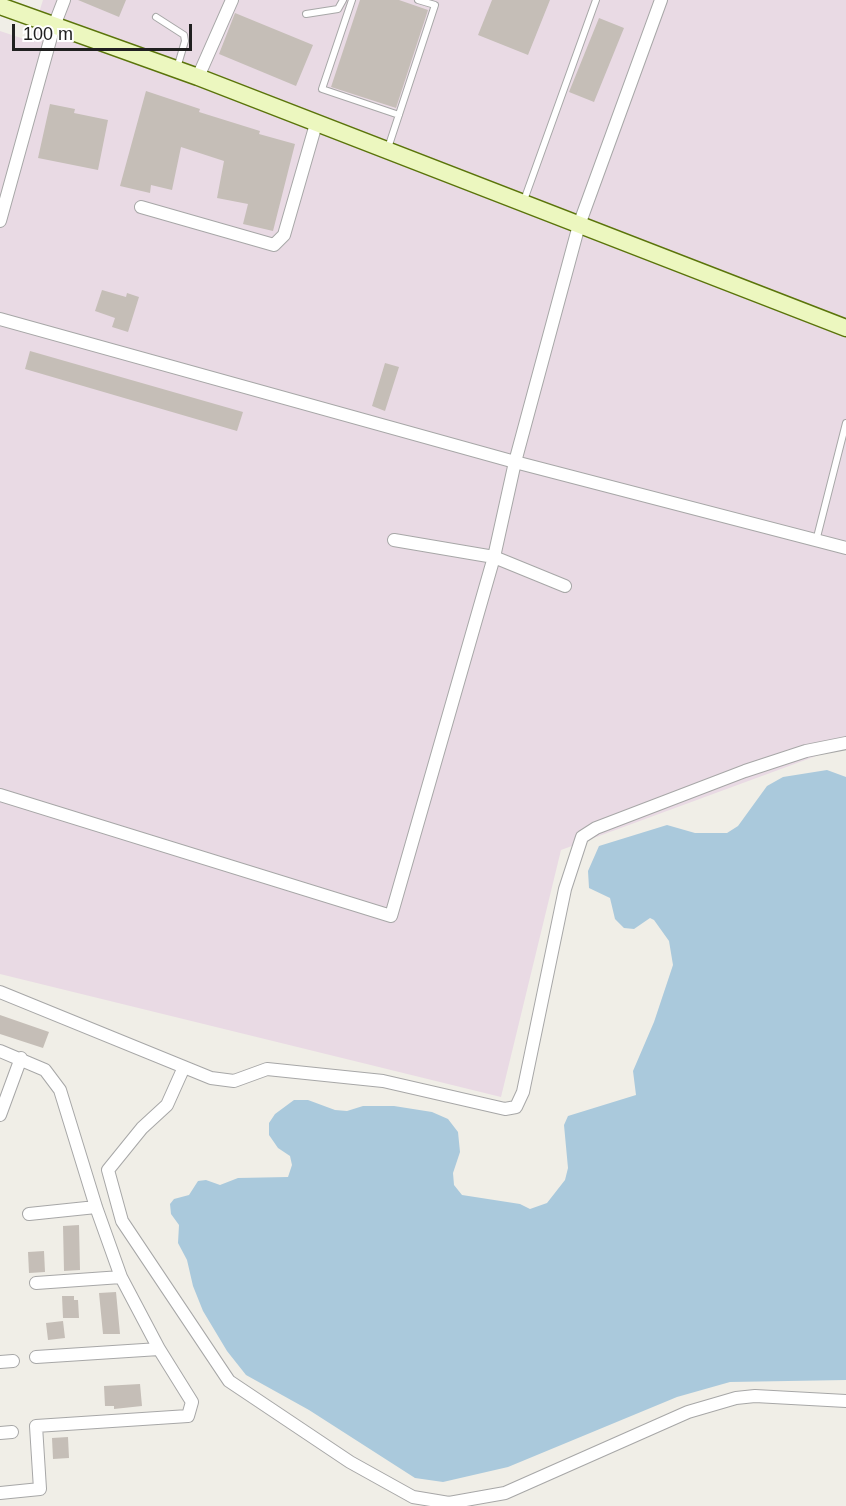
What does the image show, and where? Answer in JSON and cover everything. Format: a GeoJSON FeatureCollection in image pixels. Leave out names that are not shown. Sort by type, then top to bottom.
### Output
{"type":"FeatureCollection","features":[{"type":"Feature","properties":{"kind":"street"},"geometry":{"type":"LineString","coordinates":[[0,221],[54,26],[64,0]]}},
{"type":"Feature","properties":{"kind":"street"},"geometry":{"type":"LineString","coordinates":[[198,77],[232,0]]}},
{"type":"Feature","properties":{"kind":"street"},"geometry":{"type":"LineString","coordinates":[[0,795],[391,916],[494,556],[515,462],[579,225],[661,0]]}},
{"type":"Feature","properties":{"kind":"street"},"geometry":{"type":"LineString","coordinates":[[0,6],[198,77],[846,328]]}},
{"type":"Feature","properties":{"kind":"street"},"geometry":{"type":"LineString","coordinates":[[141,207],[274,245],[284,236],[316,124]]}},
{"type":"Feature","properties":{"kind":"street"},"geometry":{"type":"LineString","coordinates":[[0,319],[515,462],[846,548]]}},
{"type":"Feature","properties":{"kind":"street"},"geometry":{"type":"LineString","coordinates":[[394,540],[494,556],[565,586]]}},
{"type":"Feature","properties":{"kind":"street"},"geometry":{"type":"LineString","coordinates":[[0,992],[211,1078],[234,1081],[267,1069],[383,1081],[505,1109],[516,1107],[520,1104],[523,1092],[565,889],[582,837],[596,828],[745,771],[806,751],[846,742]]}},
{"type":"Feature","properties":{"kind":"street"},"geometry":{"type":"LineString","coordinates":[[0,1051],[45,1070],[60,1090],[96,1207],[121,1277],[159,1349],[192,1402],[188,1416],[36,1426],[40,1490],[0,1492]]}},
{"type":"Feature","properties":{"kind":"street"},"geometry":{"type":"LineString","coordinates":[[0,1115],[21,1058]]}},
{"type":"Feature","properties":{"kind":"street"},"geometry":{"type":"LineString","coordinates":[[184,1067],[167,1105],[142,1128],[108,1170],[122,1221],[229,1381],[350,1461],[412,1497],[449,1503],[506,1493],[688,1412],[736,1398],[790,1397],[846,1401]]}},
{"type":"Feature","properties":{"kind":"street"},"geometry":{"type":"LineString","coordinates":[[29,1214],[96,1207]]}},
{"type":"Feature","properties":{"kind":"street"},"geometry":{"type":"LineString","coordinates":[[36,1283],[121,1277]]}},
{"type":"Feature","properties":{"kind":"street"},"geometry":{"type":"LineString","coordinates":[[36,1357],[159,1349]]}},
{"type":"Feature","properties":{"kind":"lane"},"geometry":{"type":"LineString","coordinates":[[306,14],[338,9],[343,0]]}},
{"type":"Feature","properties":{"kind":"lane"},"geometry":{"type":"LineString","coordinates":[[352,0],[322,89],[399,115]]}},
{"type":"Feature","properties":{"kind":"lane"},"geometry":{"type":"LineString","coordinates":[[387,151],[435,5],[418,0]]}},
{"type":"Feature","properties":{"kind":"lane"},"geometry":{"type":"LineString","coordinates":[[523,203],[596,0]]}},
{"type":"Feature","properties":{"kind":"lane"},"geometry":{"type":"LineString","coordinates":[[156,17],[184,35],[185,40],[176,69]]}},
{"type":"Feature","properties":{"kind":"lane"},"geometry":{"type":"LineString","coordinates":[[816,541],[846,423]]}},
{"type":"Feature","properties":{"kind":"shaded area"},"geometry":{"type":"Polygon","coordinates":[[[43,0],[846,0],[846,745],[561,850],[501,1097],[0,974],[0,31],[30,41],[43,0]]]}},
{"type":"Feature","properties":{"kind":"water"},"geometry":{"type":"Polygon","coordinates":[[[827,770],[846,777],[846,1380],[730,1382],[677,1397],[508,1467],[443,1482],[415,1478],[309,1410],[246,1375],[227,1351],[203,1311],[193,1286],[187,1260],[178,1243],[179,1225],[171,1214],[170,1204],[174,1199],[189,1195],[198,1181],[206,1180],[220,1185],[238,1178],[288,1177],[292,1165],[290,1156],[278,1148],[269,1135],[269,1123],[275,1114],[294,1100],[308,1100],[335,1110],[347,1111],[363,1106],[394,1106],[432,1112],[448,1119],[458,1132],[460,1152],[453,1173],[454,1185],[462,1195],[520,1204],[530,1209],[547,1203],[565,1180],[568,1168],[564,1125],[568,1116],[636,1095],[633,1071],[654,1022],[673,965],[669,941],[654,920],[650,918],[634,929],[624,928],[615,919],[610,898],[589,888],[588,871],[599,846],[667,825],[695,833],[727,833],[738,826],[767,786],[783,777],[827,770]]]}},
{"type":"Feature","properties":{"kind":"building"},"geometry":{"type":"Polygon","coordinates":[[[78,0],[126,0],[119,17],[78,0]]]}},
{"type":"Feature","properties":{"kind":"building"},"geometry":{"type":"Polygon","coordinates":[[[360,0],[399,0],[428,10],[396,108],[331,87],[360,0]]]}},
{"type":"Feature","properties":{"kind":"building"},"geometry":{"type":"Polygon","coordinates":[[[492,0],[550,0],[528,55],[478,35],[492,0]]]}},
{"type":"Feature","properties":{"kind":"building"},"geometry":{"type":"Polygon","coordinates":[[[235,13],[313,45],[296,86],[219,54],[235,13]]]}},
{"type":"Feature","properties":{"kind":"building"},"geometry":{"type":"Polygon","coordinates":[[[599,18],[624,28],[594,102],[569,92],[599,18]]]}},
{"type":"Feature","properties":{"kind":"building"},"geometry":{"type":"Polygon","coordinates":[[[146,91],[200,109],[199,112],[260,131],[259,134],[295,144],[273,231],[243,224],[248,204],[217,198],[224,161],[181,147],[172,190],[151,185],[150,193],[120,186],[146,91]]]}},
{"type":"Feature","properties":{"kind":"building"},"geometry":{"type":"Polygon","coordinates":[[[50,104],[75,109],[74,113],[108,120],[98,170],[38,158],[50,104]]]}},
{"type":"Feature","properties":{"kind":"building"},"geometry":{"type":"Polygon","coordinates":[[[102,290],[126,297],[127,293],[139,297],[128,332],[112,327],[115,318],[95,311],[102,290]]]}},
{"type":"Feature","properties":{"kind":"building"},"geometry":{"type":"Polygon","coordinates":[[[30,351],[243,412],[237,431],[25,369],[30,351]]]}},
{"type":"Feature","properties":{"kind":"building"},"geometry":{"type":"Polygon","coordinates":[[[385,363],[399,367],[385,411],[372,406],[385,363]]]}},
{"type":"Feature","properties":{"kind":"building"},"geometry":{"type":"Polygon","coordinates":[[[0,1015],[49,1032],[43,1048],[0,1034],[0,1015]]]}},
{"type":"Feature","properties":{"kind":"building"},"geometry":{"type":"Polygon","coordinates":[[[79,1225],[80,1270],[64,1271],[63,1226],[79,1225]]]}},
{"type":"Feature","properties":{"kind":"building"},"geometry":{"type":"Polygon","coordinates":[[[44,1251],[45,1272],[29,1273],[28,1252],[44,1251]]]}},
{"type":"Feature","properties":{"kind":"building"},"geometry":{"type":"Polygon","coordinates":[[[116,1292],[120,1334],[103,1334],[99,1293],[116,1292]]]}},
{"type":"Feature","properties":{"kind":"building"},"geometry":{"type":"Polygon","coordinates":[[[62,1296],[74,1296],[74,1300],[78,1300],[79,1318],[63,1318],[62,1296]]]}},
{"type":"Feature","properties":{"kind":"building"},"geometry":{"type":"Polygon","coordinates":[[[63,1321],[65,1338],[48,1340],[46,1323],[63,1321]]]}},
{"type":"Feature","properties":{"kind":"building"},"geometry":{"type":"Polygon","coordinates":[[[140,1384],[142,1406],[114,1409],[114,1406],[105,1406],[104,1386],[140,1384]]]}},
{"type":"Feature","properties":{"kind":"building"},"geometry":{"type":"Polygon","coordinates":[[[68,1437],[69,1458],[53,1459],[52,1438],[68,1437]]]}}]}
